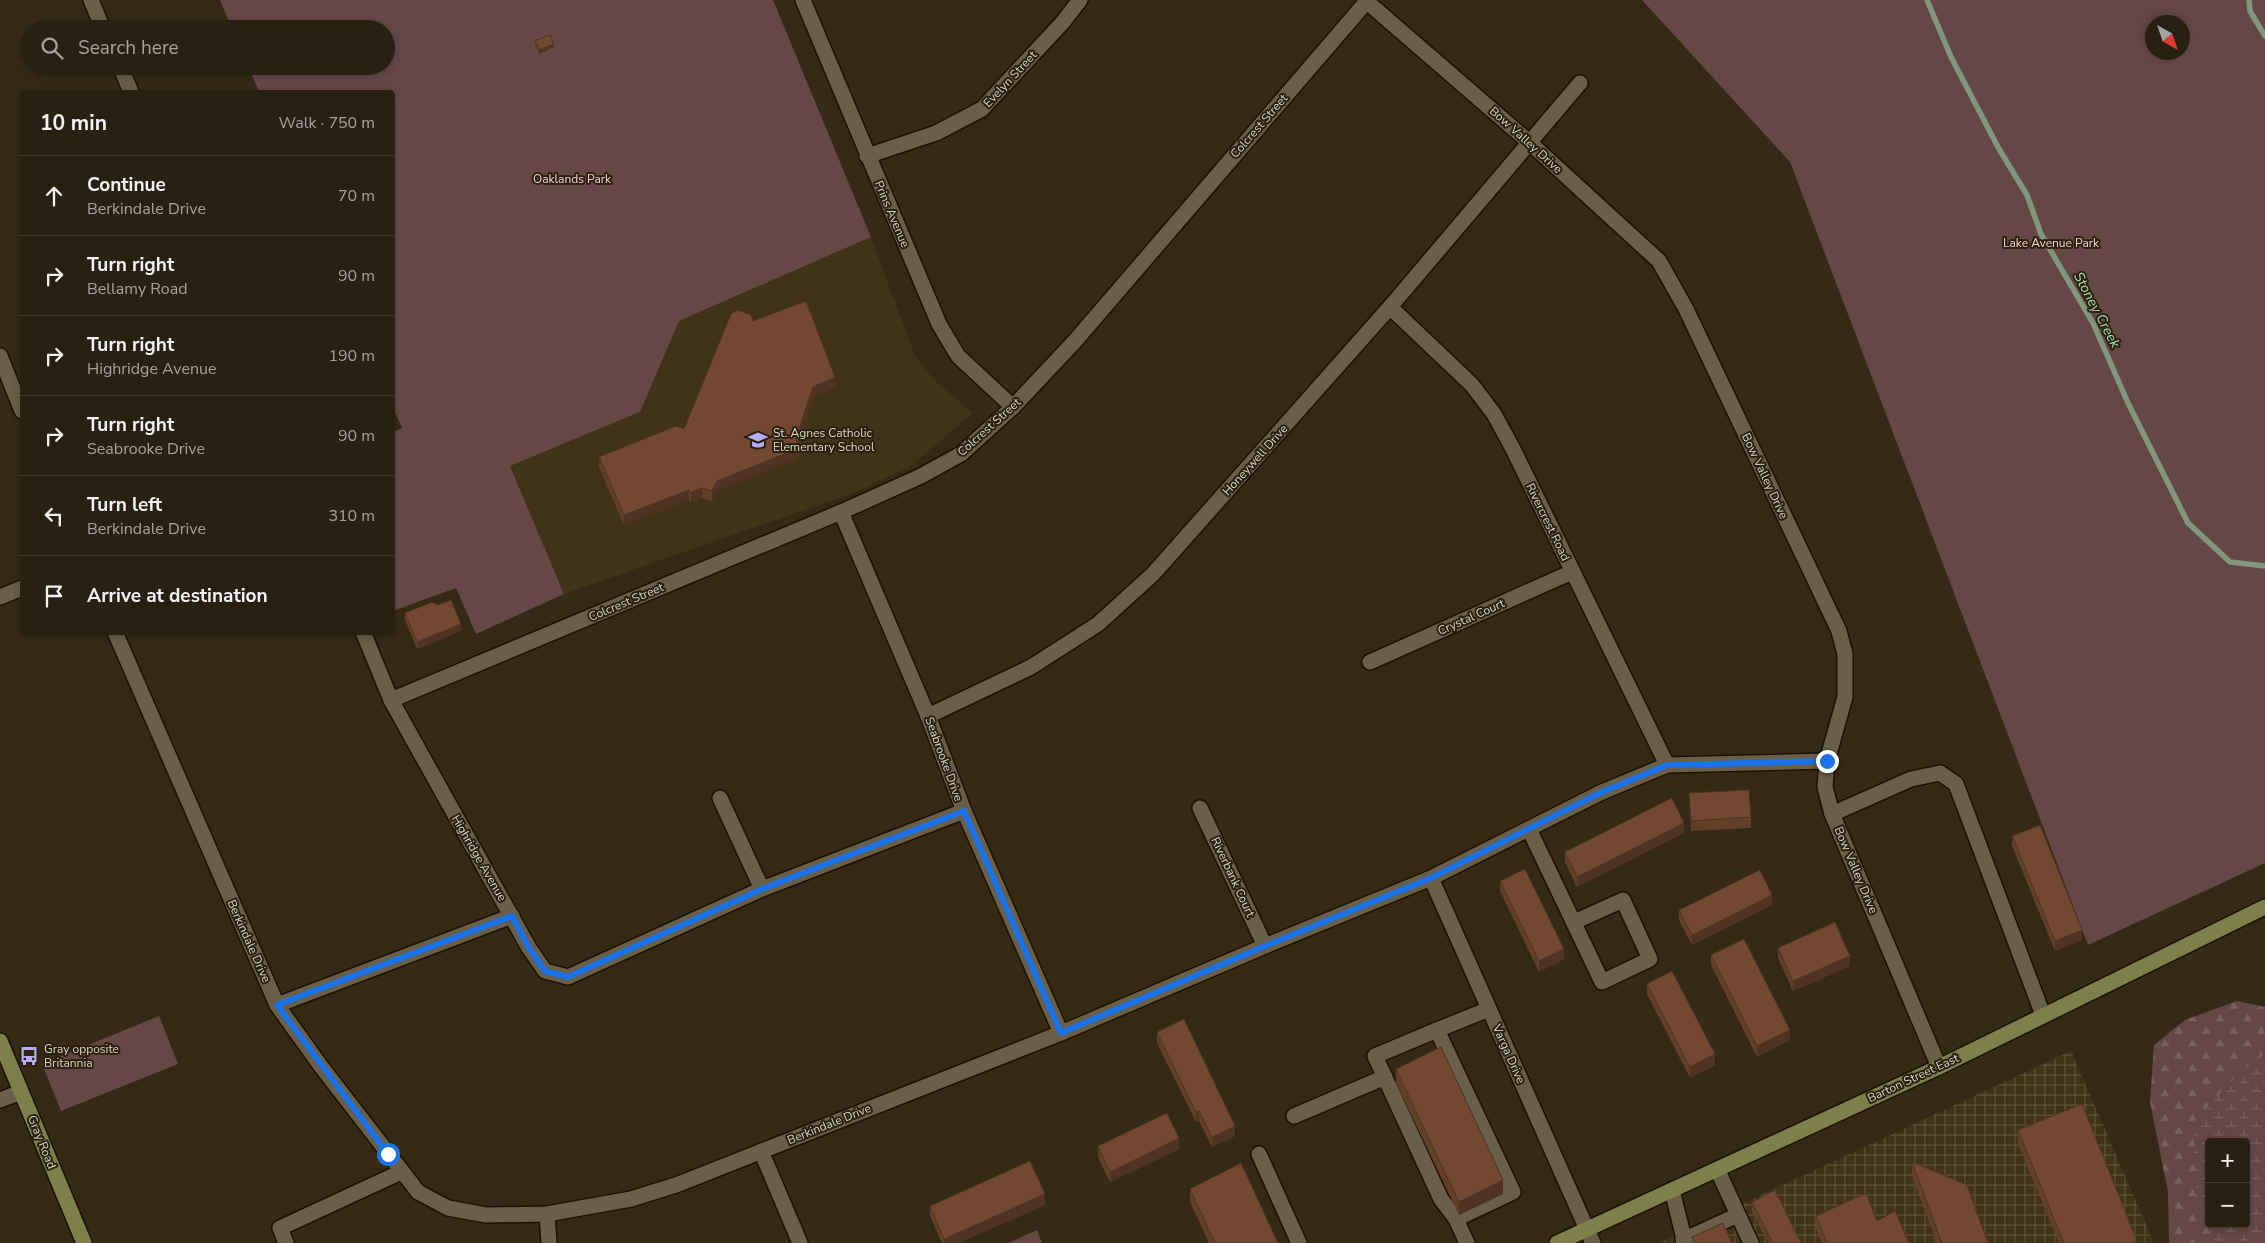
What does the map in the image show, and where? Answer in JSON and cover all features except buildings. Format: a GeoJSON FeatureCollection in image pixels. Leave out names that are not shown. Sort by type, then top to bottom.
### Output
{"type":"FeatureCollection","features":[{"type":"Feature","properties":{"kind":"main road","name":"Barton Street East"},"geometry":{"type":"LineString","coordinates":[[1557,1243],[1590,1236],[1672,1190],[1939,1067],[2265,907]]}},
{"type":"Feature","properties":{"kind":"main road","name":"Gray Road"},"geometry":{"type":"LineString","coordinates":[[0,1041],[84,1243]]}},
{"type":"Feature","properties":{"kind":"street"},"geometry":{"type":"LineString","coordinates":[[91,0],[99,20]]}},
{"type":"Feature","properties":{"kind":"street","name":"Prins Avenue"},"geometry":{"type":"LineString","coordinates":[[803,0],[939,324],[958,356],[1013,407]]}},
{"type":"Feature","properties":{"kind":"street","name":"Evelyn Street"},"geometry":{"type":"LineString","coordinates":[[867,156],[936,133],[982,109],[1063,22],[1080,0]]}},
{"type":"Feature","properties":{"kind":"street","name":"Bow Valley Drive"},"geometry":{"type":"LineString","coordinates":[[1366,1],[1529,142],[1660,261],[1686,309],[1839,632],[1845,654],[1845,697],[1827,761],[1825,787],[1832,814],[1939,1067]]}},
{"type":"Feature","properties":{"kind":"street","name":"Colcrest Street"},"geometry":{"type":"LineString","coordinates":[[391,700],[841,512],[921,476],[961,454],[1013,407],[1075,340],[1366,1]]}},
{"type":"Feature","properties":{"kind":"street"},"geometry":{"type":"LineString","coordinates":[[124,75],[130,90]]}},
{"type":"Feature","properties":{"kind":"street","name":"Honeywell Drive"},"geometry":{"type":"LineString","coordinates":[[928,716],[1031,667],[1098,624],[1153,574],[1390,307],[1580,82]]}},
{"type":"Feature","properties":{"kind":"street","name":"Rivercrest Road"},"geometry":{"type":"LineString","coordinates":[[1390,307],[1472,385],[1494,414],[1513,449],[1667,765]]}},
{"type":"Feature","properties":{"kind":"street"},"geometry":{"type":"LineString","coordinates":[[0,356],[20,406]]}},
{"type":"Feature","properties":{"kind":"street","name":"Seabrooke Drive"},"geometry":{"type":"LineString","coordinates":[[841,512],[928,716],[964,811],[1061,1033]]}},
{"type":"Feature","properties":{"kind":"street","name":"Crystal Court"},"geometry":{"type":"LineString","coordinates":[[1370,662],[1572,572]]}},
{"type":"Feature","properties":{"kind":"street"},"geometry":{"type":"LineString","coordinates":[[0,597],[20,589]]}},
{"type":"Feature","properties":{"kind":"street","name":"Berkindale Drive"},"geometry":{"type":"LineString","coordinates":[[115,635],[277,1005],[320,1065],[418,1192],[448,1208],[486,1215],[547,1214],[631,1199],[676,1185],[1061,1033],[1431,878],[1602,792],[1667,765],[1827,761]]}},
{"type":"Feature","properties":{"kind":"street","name":"Highridge Avenue"},"geometry":{"type":"LineString","coordinates":[[364,635],[391,700],[486,874],[529,948],[545,971],[568,977],[762,889],[964,811]]}},
{"type":"Feature","properties":{"kind":"street"},"geometry":{"type":"LineString","coordinates":[[1832,814],[1911,779],[1940,773],[1956,784],[2044,1015]]}},
{"type":"Feature","properties":{"kind":"street"},"geometry":{"type":"LineString","coordinates":[[720,798],[762,889]]}},
{"type":"Feature","properties":{"kind":"street","name":"Riverbank Court"},"geometry":{"type":"LineString","coordinates":[[1200,808],[1265,946]]}},
{"type":"Feature","properties":{"kind":"street"},"geometry":{"type":"LineString","coordinates":[[1529,829],[1602,982],[1650,959],[1624,900],[1574,922]]}},
{"type":"Feature","properties":{"kind":"street","name":"Varga Drive"},"geometry":{"type":"LineString","coordinates":[[1431,878],[1590,1236]]}},
{"type":"Feature","properties":{"kind":"street"},"geometry":{"type":"LineString","coordinates":[[277,1005],[512,916]]}},
{"type":"Feature","properties":{"kind":"street"},"geometry":{"type":"LineString","coordinates":[[1467,1243],[1456,1218],[1441,1199],[1375,1056],[1489,1008]]}},
{"type":"Feature","properties":{"kind":"street"},"geometry":{"type":"LineString","coordinates":[[1438,1030],[1513,1192],[1456,1218]]}},
{"type":"Feature","properties":{"kind":"street"},"geometry":{"type":"LineString","coordinates":[[1294,1116],[1385,1077]]}},
{"type":"Feature","properties":{"kind":"street"},"geometry":{"type":"LineString","coordinates":[[0,1100],[21,1092]]}},
{"type":"Feature","properties":{"kind":"street"},"geometry":{"type":"LineString","coordinates":[[761,1151],[800,1243]]}},
{"type":"Feature","properties":{"kind":"street"},"geometry":{"type":"LineString","coordinates":[[1259,1154],[1299,1243]]}},
{"type":"Feature","properties":{"kind":"street"},"geometry":{"type":"LineString","coordinates":[[1717,1169],[1738,1215],[1746,1241]]}},
{"type":"Feature","properties":{"kind":"street"},"geometry":{"type":"LineString","coordinates":[[286,1243],[280,1228],[401,1172]]}},
{"type":"Feature","properties":{"kind":"street"},"geometry":{"type":"LineString","coordinates":[[1672,1190],[1684,1241],[1738,1215]]}},
{"type":"Feature","properties":{"kind":"street"},"geometry":{"type":"LineString","coordinates":[[547,1214],[549,1243]]}},
{"type":"Feature","properties":{"kind":"shaded area","name":"St. Agnes Catholic Elementary School"},"geometry":{"type":"Polygon","coordinates":[[[871,237],[915,356],[936,382],[973,413],[908,468],[853,493],[564,594],[510,466],[640,412],[679,321],[871,237]]]}},
{"type":"Feature","properties":{"kind":"shaded area"},"geometry":{"type":"Polygon","coordinates":[[[2071,1051],[2154,1243],[1658,1243],[2071,1051]]]}},
{"type":"Feature","properties":{"kind":"green space","name":"Oaklands Park"},"geometry":{"type":"Polygon","coordinates":[[[220,0],[773,0],[871,237],[679,321],[640,412],[510,466],[564,594],[476,634],[456,588],[395,610],[395,431],[402,428],[395,413],[395,90],[258,90],[252,75],[395,75],[395,20],[228,20],[220,0]]]}},
{"type":"Feature","properties":{"kind":"green space","name":"Lake Avenue Park"},"geometry":{"type":"Polygon","coordinates":[[[1642,0],[2265,0],[2265,863],[2088,945],[1790,162],[1642,0]]]}},
{"type":"Feature","properties":{"kind":"green space"},"geometry":{"type":"Polygon","coordinates":[[[2237,1001],[2265,1007],[2265,1243],[2169,1243],[2168,1192],[2150,1102],[2154,1045],[2185,1020],[2237,1001]]]}},
{"type":"Feature","properties":{"kind":"green space"},"geometry":{"type":"Polygon","coordinates":[[[159,1016],[178,1064],[61,1111],[42,1064],[159,1016]]]}},
{"type":"Feature","properties":{"kind":"green space"},"geometry":{"type":"Polygon","coordinates":[[[2265,1053],[2265,1243],[2213,1243],[2209,1228],[2250,1228],[2250,1138],[2205,1138],[2205,1216],[2195,1182],[2194,1121],[2240,1072],[2265,1053]]]}},
{"type":"Feature","properties":{"kind":"green space"},"geometry":{"type":"Polygon","coordinates":[[[1037,1230],[1042,1243],[1008,1243],[1037,1230]]]}},
{"type":"Feature","properties":{"kind":"waterway","name":"Stoney Creek"},"geometry":{"type":"LineString","coordinates":[[1927,0],[1951,57],[1999,149],[2027,195],[2041,234],[2093,323],[2128,403],[2188,523],[2230,562],[2265,566]]}},
{"type":"Feature","properties":{"kind":"waterway"},"geometry":{"type":"LineString","coordinates":[[2249,0],[2250,11],[2265,36]]}},
{"type":"Feature","properties":{"kind":"place","name":"St. Agnes Catholic Elementary School"},"geometry":{"type":"Point","coordinates":[758,440]}},
{"type":"Feature","properties":{"kind":"place","name":"Gray opposite Britannia"},"geometry":{"type":"Point","coordinates":[29,1056]}},
{"type":"Feature","properties":{"kind":"route"},"geometry":{"type":"LineString","coordinates":[[388,1154],[277,1005],[512,916],[529,948],[545,971],[568,977],[762,889],[964,811],[1061,1033],[1431,878],[1602,792],[1667,765],[1827,761]]}}]}
